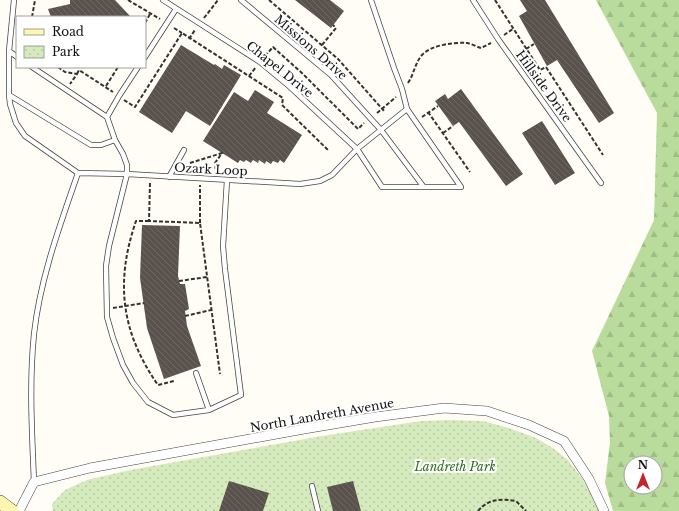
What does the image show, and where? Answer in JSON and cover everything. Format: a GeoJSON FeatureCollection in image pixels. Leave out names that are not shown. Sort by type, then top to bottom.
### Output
{"type":"FeatureCollection","features":[{"type":"Feature","properties":{"kind":"street","name":"North Landreth Avenue"},"geometry":{"type":"LineString","coordinates":[[34,482],[90,468],[375,417],[444,408],[486,411],[529,425],[564,441],[589,479],[604,511]]}},
{"type":"Feature","properties":{"kind":"street"},"geometry":{"type":"LineString","coordinates":[[19,511],[34,482]]}},
{"type":"Feature","properties":{"kind":"street"},"geometry":{"type":"LineString","coordinates":[[0,502],[12,511]]}},
{"type":"Feature","properties":{"kind":"lane"},"geometry":{"type":"LineString","coordinates":[[14,0],[9,51],[9,95],[10,104],[16,123],[25,136],[78,173],[57,236],[43,285],[34,334],[31,398],[34,482]]}},
{"type":"Feature","properties":{"kind":"lane","name":"Chapel Drive"},"geometry":{"type":"LineString","coordinates":[[163,0],[260,62],[289,86],[357,149],[382,187],[422,186]]}},
{"type":"Feature","properties":{"kind":"lane","name":"Missions Drive"},"geometry":{"type":"LineString","coordinates":[[241,0],[331,75],[381,130],[422,186]]}},
{"type":"Feature","properties":{"kind":"lane"},"geometry":{"type":"LineString","coordinates":[[371,0],[402,89],[407,108],[461,187],[422,186]]}},
{"type":"Feature","properties":{"kind":"lane","name":"Hillside Drive"},"geometry":{"type":"LineString","coordinates":[[473,0],[498,39],[601,183]]}},
{"type":"Feature","properties":{"kind":"lane"},"geometry":{"type":"LineString","coordinates":[[146,56],[176,9]]}},
{"type":"Feature","properties":{"kind":"lane"},"geometry":{"type":"LineString","coordinates":[[9,51],[16,56]]}},
{"type":"Feature","properties":{"kind":"lane"},"geometry":{"type":"LineString","coordinates":[[33,68],[107,117],[114,140],[123,154],[127,166],[127,174],[109,246],[106,266],[107,317],[123,365],[133,383],[148,402],[173,414],[209,410],[241,394],[224,254],[227,180]]}},
{"type":"Feature","properties":{"kind":"lane"},"geometry":{"type":"LineString","coordinates":[[107,117],[118,96],[137,68]]}},
{"type":"Feature","properties":{"kind":"lane"},"geometry":{"type":"LineString","coordinates":[[9,95],[91,146],[114,140]]}},
{"type":"Feature","properties":{"kind":"lane","name":"Ozark Loop"},"geometry":{"type":"LineString","coordinates":[[78,173],[127,174],[300,184],[320,182],[332,175],[357,149],[407,108]]}},
{"type":"Feature","properties":{"kind":"lane"},"geometry":{"type":"LineString","coordinates":[[169,177],[184,150]]}},
{"type":"Feature","properties":{"kind":"lane"},"geometry":{"type":"LineString","coordinates":[[196,373],[209,410]]}},
{"type":"Feature","properties":{"kind":"lane"},"geometry":{"type":"LineString","coordinates":[[312,486],[318,511]]}},
{"type":"Feature","properties":{"kind":"path"},"geometry":{"type":"LineString","coordinates":[[32,16],[35,0]]}},
{"type":"Feature","properties":{"kind":"path"},"geometry":{"type":"LineString","coordinates":[[128,0],[283,98],[282,105],[329,151]]}},
{"type":"Feature","properties":{"kind":"path"},"geometry":{"type":"LineString","coordinates":[[269,0],[338,59],[385,112]]}},
{"type":"Feature","properties":{"kind":"path"},"geometry":{"type":"LineString","coordinates":[[495,0],[540,70],[546,67],[603,156]]}},
{"type":"Feature","properties":{"kind":"path"},"geometry":{"type":"LineString","coordinates":[[146,21],[150,14]]}},
{"type":"Feature","properties":{"kind":"path"},"geometry":{"type":"LineString","coordinates":[[322,45],[336,28],[333,25]]}},
{"type":"Feature","properties":{"kind":"path"},"geometry":{"type":"LineString","coordinates":[[409,82],[423,54],[433,49],[453,43],[468,44],[481,48],[513,29]]}},
{"type":"Feature","properties":{"kind":"path"},"geometry":{"type":"LineString","coordinates":[[66,90],[79,70],[135,107],[182,33]]}},
{"type":"Feature","properties":{"kind":"path"},"geometry":{"type":"LineString","coordinates":[[526,49],[534,44]]}},
{"type":"Feature","properties":{"kind":"path"},"geometry":{"type":"LineString","coordinates":[[249,76],[273,48],[303,74],[358,129],[383,109]]}},
{"type":"Feature","properties":{"kind":"path"},"geometry":{"type":"LineString","coordinates":[[59,68],[65,72],[77,74]]}},
{"type":"Feature","properties":{"kind":"path"},"geometry":{"type":"LineString","coordinates":[[106,87],[117,68]]}},
{"type":"Feature","properties":{"kind":"path"},"geometry":{"type":"LineString","coordinates":[[419,119],[438,106]]}},
{"type":"Feature","properties":{"kind":"path"},"geometry":{"type":"LineString","coordinates":[[428,112],[470,172]]}},
{"type":"Feature","properties":{"kind":"path"},"geometry":{"type":"LineString","coordinates":[[443,133],[453,126]]}},
{"type":"Feature","properties":{"kind":"path"},"geometry":{"type":"LineString","coordinates":[[190,163],[222,153],[215,163],[217,179]]}},
{"type":"Feature","properties":{"kind":"path"},"geometry":{"type":"LineString","coordinates":[[149,222],[151,176]]}},
{"type":"Feature","properties":{"kind":"path"},"geometry":{"type":"LineString","coordinates":[[200,178],[200,223],[220,374]]}},
{"type":"Feature","properties":{"kind":"path"},"geometry":{"type":"LineString","coordinates":[[174,381],[158,385],[148,371],[138,351],[129,327],[123,286],[128,243],[136,222],[200,223]]}},
{"type":"Feature","properties":{"kind":"path"},"geometry":{"type":"LineString","coordinates":[[179,281],[207,277]]}},
{"type":"Feature","properties":{"kind":"path"},"geometry":{"type":"LineString","coordinates":[[106,309],[144,303]]}},
{"type":"Feature","properties":{"kind":"path"},"geometry":{"type":"LineString","coordinates":[[185,316],[212,310]]}},
{"type":"Feature","properties":{"kind":"path"},"geometry":{"type":"LineString","coordinates":[[478,511],[483,505],[499,499],[516,501],[526,511]]}},
{"type":"Feature","properties":{"kind":"green space"},"geometry":{"type":"Polygon","coordinates":[[[596,0],[679,0],[679,511],[613,511],[605,483],[610,442],[609,416],[592,351],[654,220],[657,113],[596,0]]]}},
{"type":"Feature","properties":{"kind":"green space","name":"Landreth Park"},"geometry":{"type":"Polygon","coordinates":[[[421,421],[483,421],[509,428],[536,438],[553,448],[568,460],[592,492],[603,511],[53,511],[52,504],[65,490],[87,480],[130,470],[322,436],[421,421]]]}},
{"type":"Feature","properties":{"kind":"building"},"geometry":{"type":"Polygon","coordinates":[[[70,0],[115,0],[130,16],[51,16],[48,9],[70,4],[70,0]]]}},
{"type":"Feature","properties":{"kind":"building"},"geometry":{"type":"Polygon","coordinates":[[[295,0],[330,0],[344,11],[331,28],[295,0]]]}},
{"type":"Feature","properties":{"kind":"building"},"geometry":{"type":"Polygon","coordinates":[[[520,0],[545,0],[614,113],[599,123],[557,60],[547,66],[519,16],[527,11],[520,0]]]}},
{"type":"Feature","properties":{"kind":"building"},"geometry":{"type":"Polygon","coordinates":[[[181,45],[222,69],[224,65],[241,75],[210,126],[186,111],[172,133],[139,112],[181,45]]]}},
{"type":"Feature","properties":{"kind":"building"},"geometry":{"type":"Polygon","coordinates":[[[461,89],[523,174],[506,186],[459,122],[453,126],[435,101],[445,94],[448,99],[461,89]]]}},
{"type":"Feature","properties":{"kind":"building"},"geometry":{"type":"Polygon","coordinates":[[[255,90],[274,102],[267,113],[302,135],[284,163],[280,160],[278,163],[273,161],[271,164],[266,161],[265,164],[259,160],[258,163],[253,160],[251,163],[246,160],[244,162],[240,160],[238,163],[203,141],[234,92],[248,101],[255,90]]]}},
{"type":"Feature","properties":{"kind":"building"},"geometry":{"type":"Polygon","coordinates":[[[542,121],[575,173],[555,185],[522,133],[542,121]]]}},
{"type":"Feature","properties":{"kind":"building"},"geometry":{"type":"Polygon","coordinates":[[[142,225],[180,226],[178,276],[180,284],[185,284],[189,309],[185,311],[187,326],[201,366],[164,379],[147,328],[140,278],[142,225]]]}},
{"type":"Feature","properties":{"kind":"building"},"geometry":{"type":"Polygon","coordinates":[[[229,481],[269,493],[263,511],[219,511],[229,481]]]}},
{"type":"Feature","properties":{"kind":"building"},"geometry":{"type":"Polygon","coordinates":[[[353,481],[361,511],[333,511],[327,487],[353,481]]]}}]}
